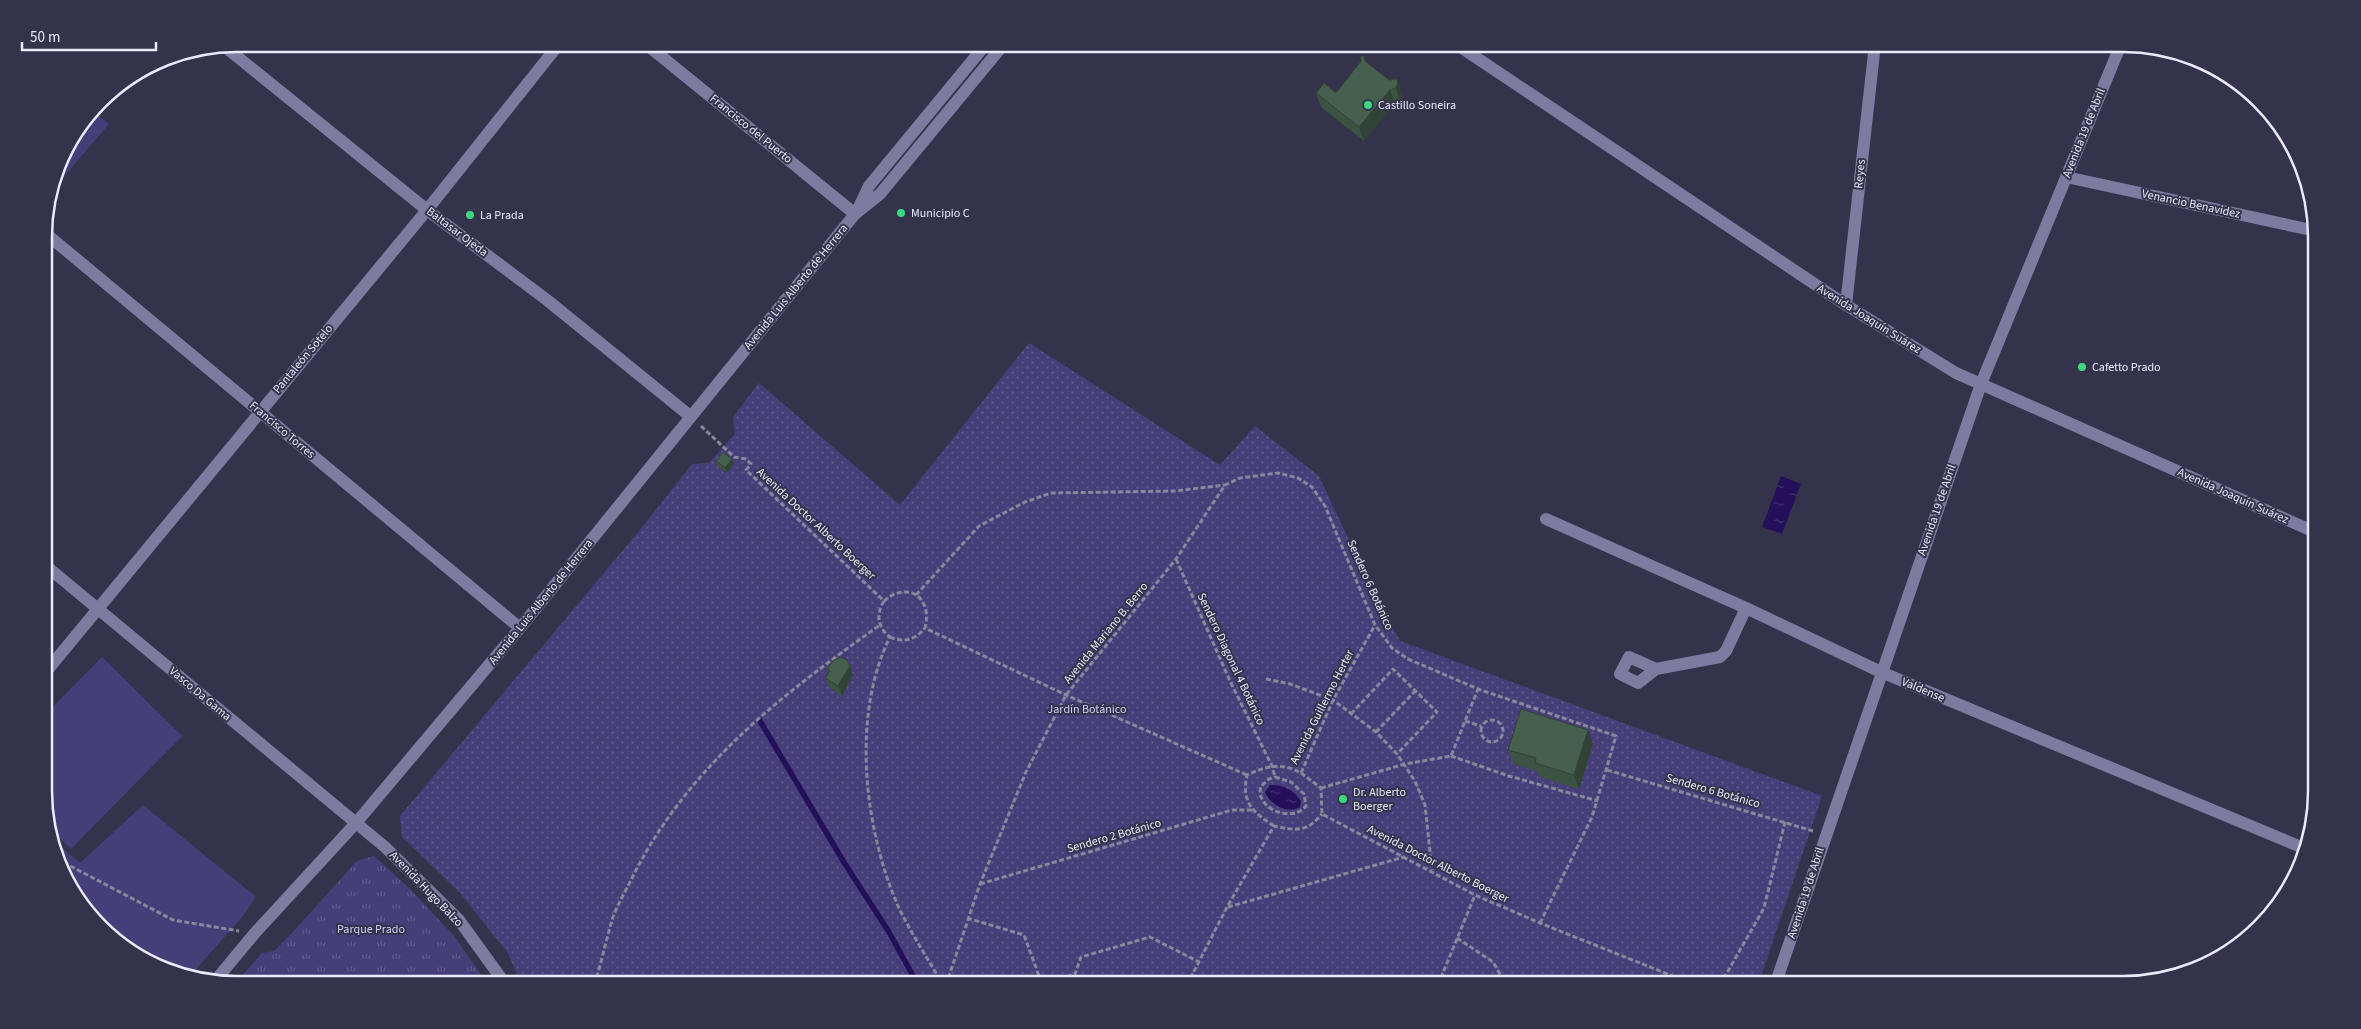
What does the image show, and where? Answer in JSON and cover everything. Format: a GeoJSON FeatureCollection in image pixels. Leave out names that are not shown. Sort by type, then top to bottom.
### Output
{"type":"FeatureCollection","features":[{"type":"Feature","properties":{"kind":"street","name":"Baltasar Ojeda"},"geometry":{"type":"LineString","coordinates":[[232,52],[427,210],[547,300],[690,416]]}},
{"type":"Feature","properties":{"kind":"street","name":"Pantaleón Sotelo"},"geometry":{"type":"LineString","coordinates":[[52,665],[260,410],[427,210],[553,52]]}},
{"type":"Feature","properties":{"kind":"street","name":"Francisco del Puerto"},"geometry":{"type":"LineString","coordinates":[[656,52],[856,214]]}},
{"type":"Feature","properties":{"kind":"street","name":"Avenida Luis Alberto de Herrera"},"geometry":{"type":"LineString","coordinates":[[856,214],[869,186],[979,52]]}},
{"type":"Feature","properties":{"kind":"street","name":"Avenida Luis Alberto de Herrera"},"geometry":{"type":"LineString","coordinates":[[220,976],[254,934],[356,823],[520,628],[690,416],[856,214],[880,194],[997,52]]}},
{"type":"Feature","properties":{"kind":"street","name":"Avenida Joaquín Suárez"},"geometry":{"type":"LineString","coordinates":[[1469,52],[1846,305],[1956,373],[2038,408],[2308,530]]}},
{"type":"Feature","properties":{"kind":"street","name":"Reyes"},"geometry":{"type":"LineString","coordinates":[[1846,305],[1874,52]]}},
{"type":"Feature","properties":{"kind":"street","name":"Avenida 19 de Abril"},"geometry":{"type":"LineString","coordinates":[[1778,976],[1981,384],[2117,52]]}},
{"type":"Feature","properties":{"kind":"street","name":"Venancio Benavidez"},"geometry":{"type":"LineString","coordinates":[[2066,177],[2308,229]]}},
{"type":"Feature","properties":{"kind":"street","name":"Francisco Torres"},"geometry":{"type":"LineString","coordinates":[[52,239],[520,628]]}},
{"type":"Feature","properties":{"kind":"street","name":"Valdense"},"geometry":{"type":"LineString","coordinates":[[1546,519],[1746,608],[1881,672],[2300,847]]}},
{"type":"Feature","properties":{"kind":"street","name":"Vasco Da Gama"},"geometry":{"type":"LineString","coordinates":[[52,571],[356,823]]}},
{"type":"Feature","properties":{"kind":"street"},"geometry":{"type":"LineString","coordinates":[[1656,669],[1720,657],[1726,651],[1746,608]]}},
{"type":"Feature","properties":{"kind":"street","name":"Avenida Hugo Balzo"},"geometry":{"type":"LineString","coordinates":[[356,823],[385,847],[459,920],[499,976]]}},
{"type":"Feature","properties":{"kind":"path","name":"Avenida Doctor Alberto Boerger"},"geometry":{"type":"LineString","coordinates":[[690,416],[734,457],[746,459],[751,464],[746,470],[884,601]]}},
{"type":"Feature","properties":{"kind":"path","name":"Sendero 6 Botánico"},"geometry":{"type":"LineString","coordinates":[[1225,485],[1240,478],[1278,473],[1298,478],[1312,487],[1326,506],[1376,625],[1392,648],[1408,658],[1478,689],[1616,736],[1607,770],[1825,835]]}},
{"type":"Feature","properties":{"kind":"path"},"geometry":{"type":"LineString","coordinates":[[916,595],[979,526],[1025,502],[1051,493],[1175,490],[1225,485]]}},
{"type":"Feature","properties":{"kind":"path","name":"Avenida Mariano B. Berro"},"geometry":{"type":"LineString","coordinates":[[947,976],[980,884],[1026,772],[1066,695],[1176,559],[1225,485]]}},
{"type":"Feature","properties":{"kind":"path","name":"Sendero Diagonal 4 Botánico"},"geometry":{"type":"LineString","coordinates":[[1176,559],[1230,681],[1272,766],[1275,778]]}},
{"type":"Feature","properties":{"kind":"path"},"geometry":{"type":"LineString","coordinates":[[900,591],[916,595],[927,608],[928,617],[925,628],[919,635],[908,641],[890,637],[880,625],[878,616],[884,601],[891,594],[900,591]]}},
{"type":"Feature","properties":{"kind":"path"},"geometry":{"type":"LineString","coordinates":[[597,976],[614,916],[644,854],[671,812],[702,774],[738,737],[786,694],[880,625]]}},
{"type":"Feature","properties":{"kind":"path","name":"Avenida Guillermo Herter"},"geometry":{"type":"LineString","coordinates":[[1247,775],[1272,766],[1284,765],[1301,773],[1333,700],[1376,625]]}},
{"type":"Feature","properties":{"kind":"path"},"geometry":{"type":"LineString","coordinates":[[925,628],[1066,695],[1247,775],[1245,795],[1253,810],[1274,826],[1293,830],[1313,826],[1322,814],[1322,788]]}},
{"type":"Feature","properties":{"kind":"path"},"geometry":{"type":"LineString","coordinates":[[890,637],[880,657],[869,705],[866,762],[871,815],[883,866],[899,907],[939,976]]}},
{"type":"Feature","properties":{"kind":"path"},"geometry":{"type":"LineString","coordinates":[[1351,714],[1393,669],[1438,712],[1397,754]]}},
{"type":"Feature","properties":{"kind":"path"},"geometry":{"type":"LineString","coordinates":[[1266,679],[1290,684],[1333,700],[1376,732],[1397,754],[1415,781],[1425,805],[1432,870]]}},
{"type":"Feature","properties":{"kind":"path"},"geometry":{"type":"LineString","coordinates":[[1451,756],[1478,689]]}},
{"type":"Feature","properties":{"kind":"path"},"geometry":{"type":"LineString","coordinates":[[1376,732],[1416,690]]}},
{"type":"Feature","properties":{"kind":"path"},"geometry":{"type":"LineString","coordinates":[[1489,720],[1496,720],[1501,724],[1502,735],[1494,742],[1487,742],[1482,737],[1481,726],[1489,720]]}},
{"type":"Feature","properties":{"kind":"path"},"geometry":{"type":"LineString","coordinates":[[1465,721],[1481,726]]}},
{"type":"Feature","properties":{"kind":"path"},"geometry":{"type":"LineString","coordinates":[[1322,788],[1404,764],[1451,756],[1509,776],[1598,801]]}},
{"type":"Feature","properties":{"kind":"path"},"geometry":{"type":"LineString","coordinates":[[1540,923],[1598,801],[1607,770]]}},
{"type":"Feature","properties":{"kind":"path"},"geometry":{"type":"LineString","coordinates":[[1301,773],[1322,788]]}},
{"type":"Feature","properties":{"kind":"path"},"geometry":{"type":"LineString","coordinates":[[1275,778],[1291,782],[1304,794],[1306,806],[1302,812],[1287,815],[1276,811],[1267,804],[1261,795],[1261,786],[1269,779],[1275,778]]}},
{"type":"Feature","properties":{"kind":"path","name":"Sendero 2 Botánico"},"geometry":{"type":"LineString","coordinates":[[980,884],[1232,810],[1253,810]]}},
{"type":"Feature","properties":{"kind":"path","name":"Avenida Doctor Alberto Boerger"},"geometry":{"type":"LineString","coordinates":[[1322,814],[1432,870],[1475,895],[1672,976]]}},
{"type":"Feature","properties":{"kind":"path"},"geometry":{"type":"LineString","coordinates":[[1725,976],[1764,908],[1784,822]]}},
{"type":"Feature","properties":{"kind":"path"},"geometry":{"type":"LineString","coordinates":[[1192,976],[1227,907],[1274,826]]}},
{"type":"Feature","properties":{"kind":"path"},"geometry":{"type":"LineString","coordinates":[[1227,907],[1405,856]]}},
{"type":"Feature","properties":{"kind":"path"},"geometry":{"type":"LineString","coordinates":[[68,865],[173,920],[254,934]]}},
{"type":"Feature","properties":{"kind":"path"},"geometry":{"type":"LineString","coordinates":[[1442,976],[1475,895]]}},
{"type":"Feature","properties":{"kind":"path"},"geometry":{"type":"LineString","coordinates":[[967,918],[1024,934],[1039,976]]}},
{"type":"Feature","properties":{"kind":"path"},"geometry":{"type":"LineString","coordinates":[[1069,976],[1075,974],[1081,957],[1150,937],[1199,962]]}},
{"type":"Feature","properties":{"kind":"path"},"geometry":{"type":"LineString","coordinates":[[1457,938],[1493,962],[1501,976]]}},
{"type":"Feature","properties":{"kind":"green space"},"geometry":{"type":"Polygon","coordinates":[[[98,115],[109,124],[62,179],[77,145],[98,115]]]}},
{"type":"Feature","properties":{"kind":"green space","name":"Jardín Botánico"},"geometry":{"type":"Polygon","coordinates":[[[1029,343],[1220,465],[1255,426],[1319,476],[1378,602],[1400,641],[1822,796],[1761,976],[517,976],[508,953],[460,893],[402,837],[400,816],[640,530],[692,464],[709,463],[735,434],[733,417],[759,383],[900,505],[1029,343]]]}},
{"type":"Feature","properties":{"kind":"green space"},"geometry":{"type":"Polygon","coordinates":[[[102,657],[182,736],[71,849],[58,837],[54,816],[52,792],[52,708],[102,657]]]}},
{"type":"Feature","properties":{"kind":"green space"},"geometry":{"type":"Polygon","coordinates":[[[143,805],[256,897],[243,916],[194,971],[178,967],[145,952],[115,931],[98,914],[77,884],[61,847],[80,863],[143,805]]]}},
{"type":"Feature","properties":{"kind":"green space","name":"Parque Prado"},"geometry":{"type":"Polygon","coordinates":[[[374,856],[409,888],[455,937],[482,976],[242,976],[262,953],[274,951],[357,861],[374,856]]]}},
{"type":"Feature","properties":{"kind":"water"},"geometry":{"type":"Polygon","coordinates":[[[1781,476],[1801,484],[1782,534],[1762,527],[1781,476]]]}},
{"type":"Feature","properties":{"kind":"water"},"geometry":{"type":"Polygon","coordinates":[[[1270,785],[1284,787],[1292,791],[1301,801],[1300,807],[1290,810],[1285,809],[1270,801],[1265,792],[1270,785]]]}},
{"type":"Feature","properties":{"kind":"building"},"geometry":{"type":"Polygon","coordinates":[[[1361,56],[1364,56],[1365,61],[1389,80],[1396,79],[1398,82],[1396,88],[1390,90],[1359,127],[1316,93],[1324,83],[1336,93],[1361,61],[1361,56]]]}},
{"type":"Feature","properties":{"kind":"building"},"geometry":{"type":"Polygon","coordinates":[[[723,452],[732,459],[725,468],[716,461],[723,452]]]}},
{"type":"Feature","properties":{"kind":"building"},"geometry":{"type":"Polygon","coordinates":[[[840,657],[847,660],[850,666],[838,686],[825,678],[830,671],[827,669],[833,661],[840,657]]]}},
{"type":"Feature","properties":{"kind":"building"},"geometry":{"type":"Polygon","coordinates":[[[1521,709],[1588,730],[1574,775],[1535,763],[1536,758],[1508,750],[1521,709]]]}},
{"type":"Feature","properties":{"kind":"waterway"},"geometry":{"type":"LineString","coordinates":[[760,721],[845,864],[889,932],[913,976]]}},
{"type":"Feature","properties":{"kind":"place","name":"Castillo Soneira"},"geometry":{"type":"Point","coordinates":[1368,105]}},
{"type":"Feature","properties":{"kind":"place","name":"Municipio C"},"geometry":{"type":"Point","coordinates":[901,213]}},
{"type":"Feature","properties":{"kind":"place","name":"La Prada"},"geometry":{"type":"Point","coordinates":[470,215]}},
{"type":"Feature","properties":{"kind":"place","name":"Cafetto Prado"},"geometry":{"type":"Point","coordinates":[2082,367]}},
{"type":"Feature","properties":{"kind":"place","name":"Dr. Alberto Boerger"},"geometry":{"type":"Point","coordinates":[1343,799]}}]}
